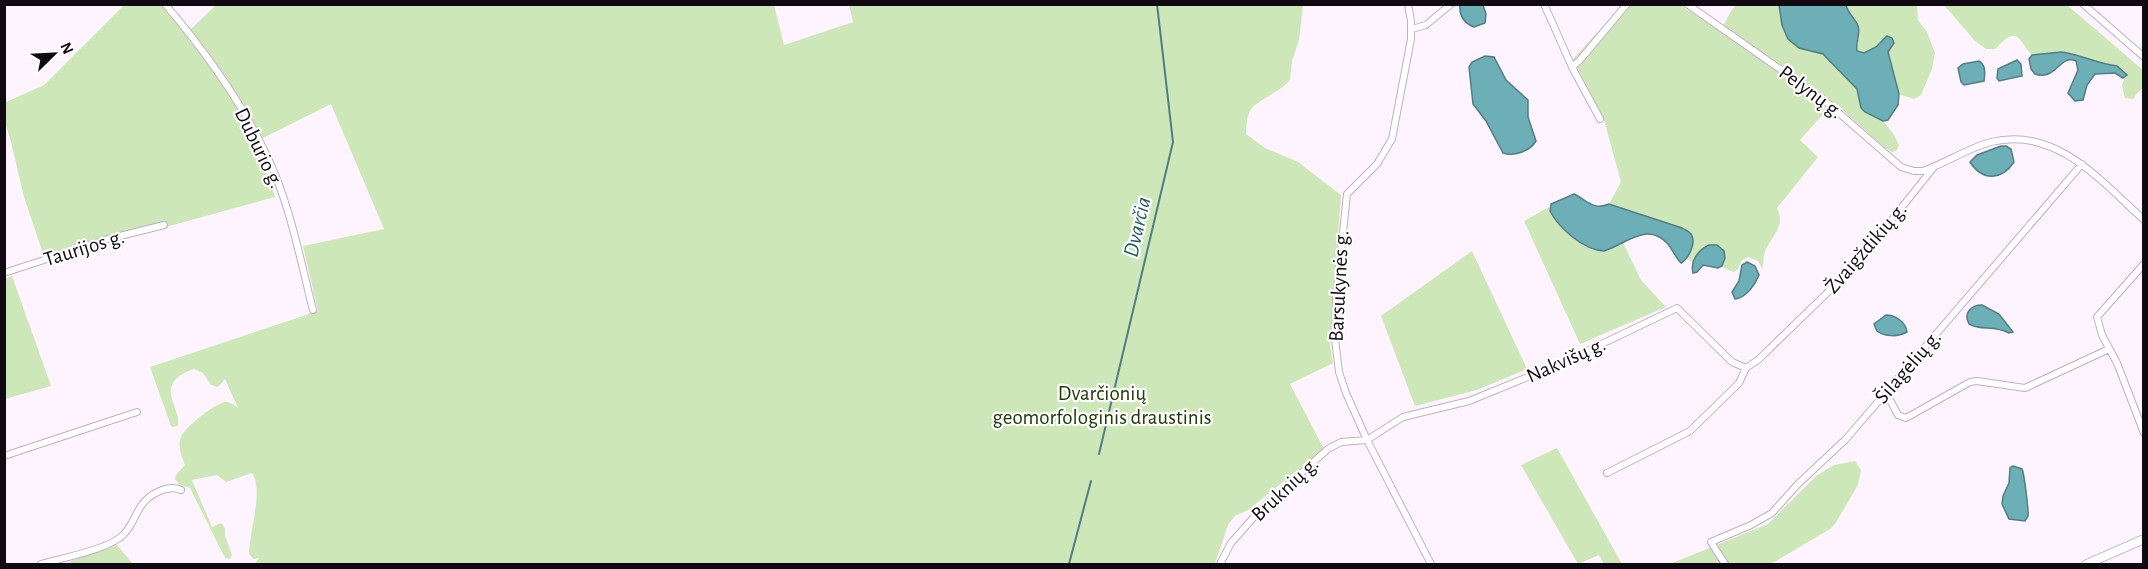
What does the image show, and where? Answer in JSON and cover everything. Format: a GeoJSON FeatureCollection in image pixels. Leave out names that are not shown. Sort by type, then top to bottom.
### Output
{"type":"FeatureCollection","features":[{"type":"Feature","properties":{"kind":"main road"},"geometry":{"type":"LineString","coordinates":[[2087,564],[2144,539]]}},
{"type":"Feature","properties":{"kind":"street","name":"Duburio g."},"geometry":{"type":"LineString","coordinates":[[165,4],[217,70],[240,105],[268,157],[297,245],[313,310]]}},
{"type":"Feature","properties":{"kind":"street","name":"Barsukynės g."},"geometry":{"type":"LineString","coordinates":[[1408,4],[1412,29],[1392,138],[1377,164],[1347,194],[1336,300],[1336,357],[1346,393],[1367,440],[1431,564]]}},
{"type":"Feature","properties":{"kind":"street"},"geometry":{"type":"LineString","coordinates":[[1412,29],[1426,25],[1450,4]]}},
{"type":"Feature","properties":{"kind":"street"},"geometry":{"type":"LineString","coordinates":[[1544,4],[1572,67],[1600,119]]}},
{"type":"Feature","properties":{"kind":"street"},"geometry":{"type":"LineString","coordinates":[[1572,67],[1627,4]]}},
{"type":"Feature","properties":{"kind":"street","name":"Pelynų g."},"geometry":{"type":"LineString","coordinates":[[1687,4],[1824,100],[1900,167],[1914,171],[1935,167]]}},
{"type":"Feature","properties":{"kind":"street"},"geometry":{"type":"LineString","coordinates":[[2083,4],[2144,57]]}},
{"type":"Feature","properties":{"kind":"street","name":"Žvaigždikių g."},"geometry":{"type":"LineString","coordinates":[[1607,473],[1690,431],[1739,383],[1746,368],[1758,360],[1826,294],[1882,232],[1935,167],[1989,143],[2006,139],[2045,143],[2063,151],[2082,165],[2144,219]]}},
{"type":"Feature","properties":{"kind":"street","name":"Šilagėlių g."},"geometry":{"type":"LineString","coordinates":[[1725,564],[1711,542],[1751,525],[1772,513],[1798,484],[1846,439],[2082,165]]}},
{"type":"Feature","properties":{"kind":"street","name":"Taurijos g."},"geometry":{"type":"LineString","coordinates":[[4,273],[108,239],[164,225]]}},
{"type":"Feature","properties":{"kind":"street"},"geometry":{"type":"LineString","coordinates":[[2144,264],[2097,317],[2102,335],[2117,363],[2144,434]]}},
{"type":"Feature","properties":{"kind":"street","name":"Nakvišų g."},"geometry":{"type":"LineString","coordinates":[[1367,440],[1403,417],[1468,401],[1562,363],[1677,308],[1732,362],[1746,368]]}},
{"type":"Feature","properties":{"kind":"street"},"geometry":{"type":"LineString","coordinates":[[1884,394],[1899,415],[1906,418],[1970,382],[2025,388],[2109,349]]}},
{"type":"Feature","properties":{"kind":"street"},"geometry":{"type":"LineString","coordinates":[[4,456],[137,412]]}},
{"type":"Feature","properties":{"kind":"street","name":"Bruknių g."},"geometry":{"type":"LineString","coordinates":[[1220,564],[1230,543],[1261,509],[1311,462],[1341,442],[1367,440]]}},
{"type":"Feature","properties":{"kind":"street"},"geometry":{"type":"LineString","coordinates":[[41,564],[115,542],[125,534],[142,504],[170,487],[181,490]]}},
{"type":"Feature","properties":{"kind":"green space","name":"Dvarčionių geomorfologinis draustinis"},"geometry":{"type":"Polygon","coordinates":[[[217,4],[774,5],[784,45],[853,22],[849,5],[1303,5],[1299,40],[1292,61],[1290,80],[1253,107],[1248,117],[1246,134],[1265,148],[1298,162],[1341,195],[1330,345],[1333,363],[1290,384],[1324,449],[1248,510],[1235,516],[1228,525],[1215,564],[255,564],[259,558],[253,559],[249,554],[257,490],[252,473],[226,482],[217,475],[192,480],[212,527],[221,523],[225,528],[225,536],[232,555],[230,559],[225,558],[190,488],[179,484],[175,479],[185,465],[180,451],[183,433],[201,416],[221,403],[230,403],[238,408],[225,379],[218,387],[211,385],[203,373],[194,369],[187,371],[177,378],[171,390],[178,420],[178,426],[173,427],[150,367],[318,311],[303,246],[384,229],[331,104],[255,142],[275,197],[89,248],[46,263],[24,197],[5,122],[4,103],[44,85],[124,5],[168,5],[191,29],[217,4]]]}},
{"type":"Feature","properties":{"kind":"green space"},"geometry":{"type":"Polygon","coordinates":[[[1622,5],[1680,5],[1720,30],[1736,5],[1779,5],[1782,25],[1799,48],[1823,54],[1851,81],[1857,89],[1861,108],[1883,121],[1899,145],[1897,150],[1892,152],[1884,147],[1834,102],[1800,140],[1818,157],[1777,208],[1780,215],[1779,227],[1766,249],[1762,269],[1758,261],[1748,257],[1742,260],[1734,272],[1722,266],[1723,263],[1694,263],[1687,259],[1693,241],[1682,228],[1609,204],[1621,182],[1604,120],[1573,59],[1622,5]]]}},
{"type":"Feature","properties":{"kind":"green space"},"geometry":{"type":"Polygon","coordinates":[[[1846,5],[1917,5],[1918,20],[1927,32],[1935,53],[1932,69],[1921,95],[1914,99],[1899,94],[1888,52],[1894,43],[1882,40],[1868,51],[1857,51],[1859,32],[1847,12],[1846,5]]]}},
{"type":"Feature","properties":{"kind":"green space"},"geometry":{"type":"Polygon","coordinates":[[[1944,5],[2067,5],[2143,70],[2143,88],[2134,99],[2125,98],[2122,86],[2126,73],[2110,65],[2070,53],[2032,55],[2020,39],[2013,36],[2003,41],[1995,49],[1986,49],[1974,40],[1944,5]]]}},
{"type":"Feature","properties":{"kind":"green space"},"geometry":{"type":"Polygon","coordinates":[[[1549,207],[1550,211],[1610,249],[1623,243],[1641,280],[1666,307],[1580,344],[1524,221],[1549,207]]]}},
{"type":"Feature","properties":{"kind":"green space"},"geometry":{"type":"Polygon","coordinates":[[[1472,251],[1527,369],[1477,390],[1415,406],[1381,316],[1472,251]]]}},
{"type":"Feature","properties":{"kind":"green space"},"geometry":{"type":"Polygon","coordinates":[[[12,276],[51,386],[5,399],[5,279],[12,276]]]}},
{"type":"Feature","properties":{"kind":"green space"},"geometry":{"type":"Polygon","coordinates":[[[1557,448],[1622,564],[1604,564],[1599,555],[1578,564],[1521,465],[1557,448]]]}},
{"type":"Feature","properties":{"kind":"green space"},"geometry":{"type":"Polygon","coordinates":[[[1855,461],[1861,470],[1858,485],[1835,524],[1776,561],[1769,564],[1670,564],[1768,524],[1816,476],[1834,465],[1855,461]]]}},
{"type":"Feature","properties":{"kind":"green space"},"geometry":{"type":"Polygon","coordinates":[[[117,545],[133,564],[71,564],[70,561],[117,545]]]}},
{"type":"Feature","properties":{"kind":"water"},"geometry":{"type":"Polygon","coordinates":[[[1460,5],[1483,5],[1486,14],[1485,23],[1474,27],[1467,23],[1461,16],[1460,5]]]}},
{"type":"Feature","properties":{"kind":"water"},"geometry":{"type":"Polygon","coordinates":[[[1779,5],[1846,5],[1859,29],[1857,51],[1864,53],[1876,47],[1887,36],[1892,38],[1894,43],[1888,52],[1899,94],[1898,105],[1888,120],[1883,121],[1861,108],[1857,89],[1823,54],[1799,48],[1788,39],[1782,25],[1779,5]]]}},
{"type":"Feature","properties":{"kind":"water"},"geometry":{"type":"Polygon","coordinates":[[[2061,52],[2117,66],[2127,75],[2123,78],[2115,73],[2095,74],[2087,85],[2083,100],[2075,101],[2068,93],[2078,70],[2076,61],[2066,61],[2048,74],[2035,74],[2031,69],[2029,59],[2032,55],[2061,52]]]}},
{"type":"Feature","properties":{"kind":"water"},"geometry":{"type":"Polygon","coordinates":[[[1485,56],[1494,57],[1506,80],[1528,100],[1528,117],[1536,141],[1530,148],[1521,152],[1503,153],[1486,121],[1473,104],[1469,67],[1472,62],[1485,56]]]}},
{"type":"Feature","properties":{"kind":"water"},"geometry":{"type":"Polygon","coordinates":[[[2017,60],[2021,64],[2022,76],[1999,81],[1998,69],[2017,60]]]}},
{"type":"Feature","properties":{"kind":"water"},"geometry":{"type":"Polygon","coordinates":[[[1979,61],[1984,67],[1984,81],[1964,85],[1961,82],[1958,68],[1963,64],[1979,61]]]}},
{"type":"Feature","properties":{"kind":"water"},"geometry":{"type":"Polygon","coordinates":[[[2001,146],[2011,149],[2014,162],[2004,172],[1986,176],[1970,162],[1977,155],[2001,146]]]}},
{"type":"Feature","properties":{"kind":"water"},"geometry":{"type":"Polygon","coordinates":[[[1574,194],[1590,204],[1603,206],[1609,204],[1682,228],[1693,238],[1691,250],[1681,263],[1668,244],[1652,234],[1636,236],[1604,251],[1588,247],[1572,237],[1550,211],[1551,204],[1574,194]]]}},
{"type":"Feature","properties":{"kind":"water"},"geometry":{"type":"Polygon","coordinates":[[[1709,245],[1717,245],[1724,251],[1725,258],[1722,266],[1718,268],[1703,265],[1693,273],[1696,256],[1709,245]]]}},
{"type":"Feature","properties":{"kind":"water"},"geometry":{"type":"Polygon","coordinates":[[[1747,262],[1755,266],[1759,275],[1750,290],[1735,299],[1732,292],[1739,281],[1742,265],[1747,262]]]}},
{"type":"Feature","properties":{"kind":"water"},"geometry":{"type":"Polygon","coordinates":[[[1982,305],[1999,314],[2013,332],[1969,324],[1967,316],[1969,310],[1974,306],[1982,305]]]}},
{"type":"Feature","properties":{"kind":"water"},"geometry":{"type":"Polygon","coordinates":[[[1886,315],[1900,320],[1907,332],[1892,336],[1877,331],[1874,324],[1886,315]]]}},
{"type":"Feature","properties":{"kind":"water"},"geometry":{"type":"Polygon","coordinates":[[[2013,466],[2022,469],[2023,472],[2028,513],[2025,521],[2009,519],[2002,504],[2009,483],[2010,468],[2013,466]]]}},
{"type":"Feature","properties":{"kind":"waterway","name":"Dvarčia"},"geometry":{"type":"LineString","coordinates":[[1099,454],[1173,142],[1157,4]]}},
{"type":"Feature","properties":{"kind":"waterway","name":"Dvarčia"},"geometry":{"type":"LineString","coordinates":[[1069,564],[1091,481]]}}]}
